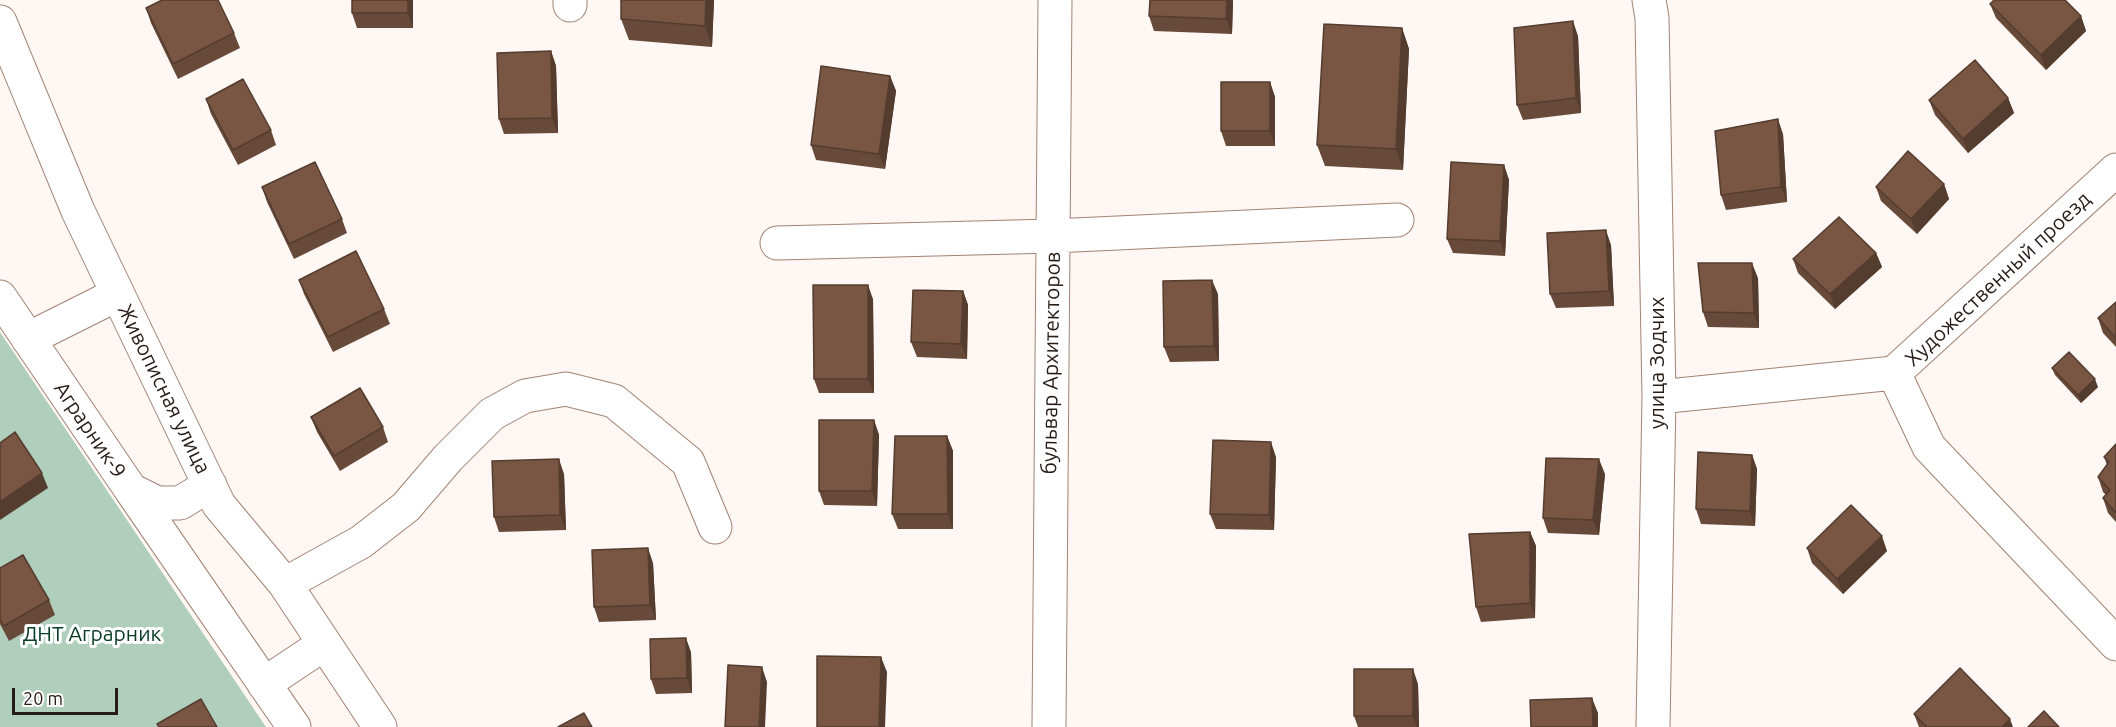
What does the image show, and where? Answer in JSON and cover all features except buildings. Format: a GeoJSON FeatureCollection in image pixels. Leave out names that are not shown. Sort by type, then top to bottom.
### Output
{"type":"FeatureCollection","features":[{"type":"Feature","properties":{"kind":"street","name":"бульвар Архитекторов"},"geometry":{"type":"LineString","coordinates":[[1049,727],[1055,0]]}},
{"type":"Feature","properties":{"kind":"street","name":"улица Зодчих"},"geometry":{"type":"LineString","coordinates":[[1649,0],[1652,18],[1659,397],[1653,727]]}},
{"type":"Feature","properties":{"kind":"street","name":"Живописная улица"},"geometry":{"type":"LineString","coordinates":[[0,22],[78,211],[219,505],[285,584],[380,727]]}},
{"type":"Feature","properties":{"kind":"street","name":"Художественный проезд"},"geometry":{"type":"LineString","coordinates":[[1659,397],[1894,373],[2116,170]]}},
{"type":"Feature","properties":{"kind":"street"},"geometry":{"type":"LineString","coordinates":[[777,243],[1053,236],[1397,220]]}},
{"type":"Feature","properties":{"kind":"street"},"geometry":{"type":"LineString","coordinates":[[28,339],[118,294]]}},
{"type":"Feature","properties":{"kind":"street","name":"Аграрник-9"},"geometry":{"type":"LineString","coordinates":[[0,297],[130,490],[157,503],[180,503],[210,485]]}},
{"type":"Feature","properties":{"kind":"street"},"geometry":{"type":"LineString","coordinates":[[1894,373],[1929,447],[2116,644]]}},
{"type":"Feature","properties":{"kind":"street"},"geometry":{"type":"LineString","coordinates":[[285,584],[361,542],[406,507],[448,458],[492,414],[525,396],[566,389],[615,401],[688,462],[714,527]]}},
{"type":"Feature","properties":{"kind":"street"},"geometry":{"type":"LineString","coordinates":[[130,490],[294,727]]}},
{"type":"Feature","properties":{"kind":"street"},"geometry":{"type":"LineString","coordinates":[[264,684],[324,644]]}},
{"type":"Feature","properties":{"kind":"green space","name":"ДНТ Аграрник"},"geometry":{"type":"Polygon","coordinates":[[[0,332],[133,529],[266,727],[0,727],[0,332]]]}}]}
